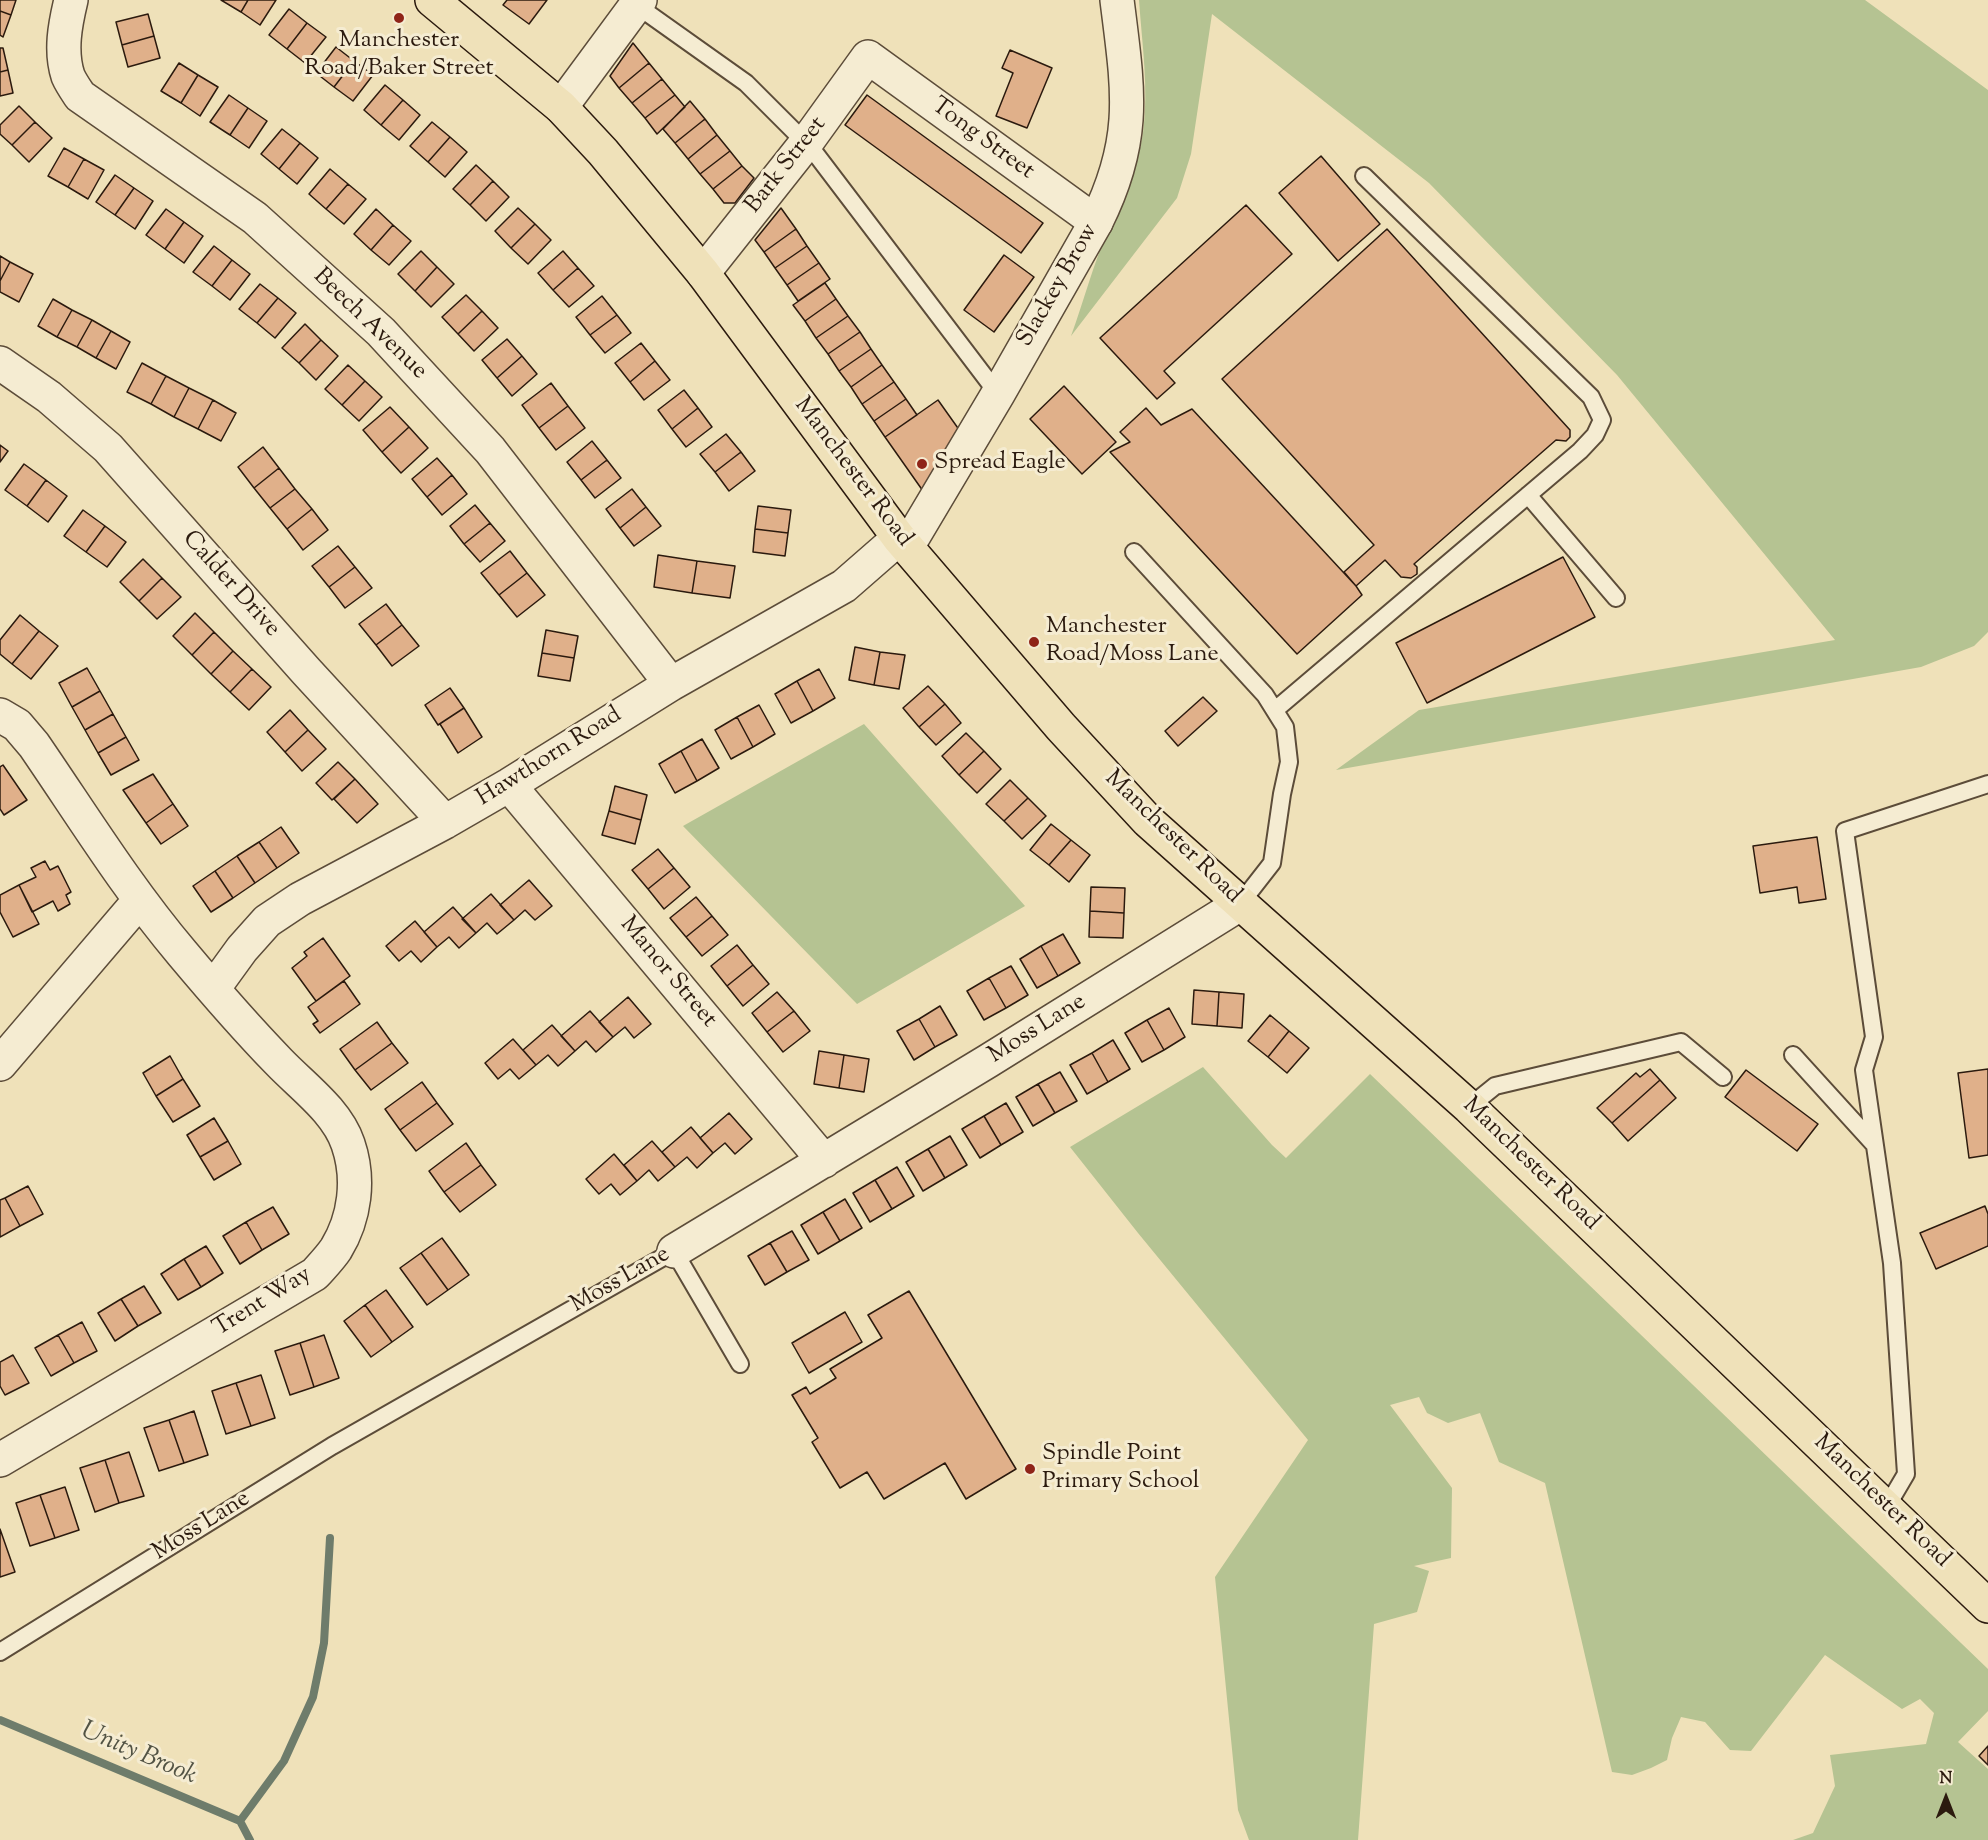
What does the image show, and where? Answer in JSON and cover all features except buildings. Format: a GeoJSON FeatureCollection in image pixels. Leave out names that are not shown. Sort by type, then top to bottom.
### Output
{"type":"FeatureCollection","features":[{"type":"Feature","properties":{"kind":"main road","name":"Manchester Road"},"geometry":{"type":"LineString","coordinates":[[432,0],[561,107],[603,152],[703,273],[903,543],[1061,727],[1148,821],[1469,1107],[1988,1606]]}},
{"type":"Feature","properties":{"kind":"street","name":"Beech Avenue"},"geometry":{"type":"LineString","coordinates":[[71,0],[65,26],[64,53],[68,77],[80,96],[255,218],[381,332],[490,450],[671,684]]}},
{"type":"Feature","properties":{"kind":"street","name":"Slackey Brow"},"geometry":{"type":"LineString","coordinates":[[903,543],[998,394],[1109,197],[1125,143],[1128,115],[1128,92],[1117,0]]}},
{"type":"Feature","properties":{"kind":"street"},"geometry":{"type":"LineString","coordinates":[[561,107],[635,2]]}},
{"type":"Feature","properties":{"kind":"street","name":"Tong Street"},"geometry":{"type":"LineString","coordinates":[[868,57],[1096,222]]}},
{"type":"Feature","properties":{"kind":"street","name":"Bark Street"},"geometry":{"type":"LineString","coordinates":[[703,273],[806,143],[868,57]]}},
{"type":"Feature","properties":{"kind":"street","name":"Calder Drive"},"geometry":{"type":"LineString","coordinates":[[0,363],[49,398],[108,448],[306,671],[445,822]]}},
{"type":"Feature","properties":{"kind":"street","name":"Hawthorn Road"},"geometry":{"type":"LineString","coordinates":[[213,989],[242,949],[267,921],[300,899],[445,822],[509,785],[671,684],[844,586],[903,543]]}},
{"type":"Feature","properties":{"kind":"street","name":"Trent Way"},"geometry":{"type":"LineString","coordinates":[[0,715],[17,725],[34,745],[140,900],[213,989],[277,1060],[334,1118],[347,1142],[354,1166],[355,1196],[347,1227],[335,1250],[315,1274],[0,1460]]}},
{"type":"Feature","properties":{"kind":"street","name":"Manor Street"},"geometry":{"type":"LineString","coordinates":[[509,785],[824,1161]]}},
{"type":"Feature","properties":{"kind":"street"},"geometry":{"type":"LineString","coordinates":[[0,1064],[140,900]]}},
{"type":"Feature","properties":{"kind":"street","name":"Moss Lane"},"geometry":{"type":"LineString","coordinates":[[674,1251],[1240,904]]}},
{"type":"Feature","properties":{"kind":"lane"},"geometry":{"type":"LineString","coordinates":[[635,2],[746,83],[806,143],[998,394]]}},
{"type":"Feature","properties":{"kind":"lane"},"geometry":{"type":"LineString","coordinates":[[1275,710],[1595,435],[1602,420],[1591,397],[1364,176]]}},
{"type":"Feature","properties":{"kind":"lane"},"geometry":{"type":"LineString","coordinates":[[1527,495],[1616,598]]}},
{"type":"Feature","properties":{"kind":"lane"},"geometry":{"type":"LineString","coordinates":[[1134,552],[1265,695],[1286,727],[1289,762],[1272,863],[1240,904]]}},
{"type":"Feature","properties":{"kind":"lane"},"geometry":{"type":"LineString","coordinates":[[1886,1508],[1906,1474],[1892,1263],[1864,1070],[1874,1037],[1845,831],[1988,784]]}},
{"type":"Feature","properties":{"kind":"lane"},"geometry":{"type":"LineString","coordinates":[[1469,1107],[1495,1086],[1681,1042],[1723,1077]]}},
{"type":"Feature","properties":{"kind":"lane"},"geometry":{"type":"LineString","coordinates":[[1793,1055],[1873,1143]]}},
{"type":"Feature","properties":{"kind":"lane"},"geometry":{"type":"LineString","coordinates":[[674,1251],[740,1364]]}},
{"type":"Feature","properties":{"kind":"lane","name":"Moss Lane"},"geometry":{"type":"LineString","coordinates":[[0,1652],[332,1446],[674,1251]]}},
{"type":"Feature","properties":{"kind":"green space"},"geometry":{"type":"Polygon","coordinates":[[[1139,0],[1865,0],[1988,90],[1988,632],[1974,646],[1921,667],[1336,770],[1419,710],[1835,640],[1617,375],[1429,183],[1212,14],[1191,154],[1177,198],[1071,336],[1099,254],[1141,146],[1145,116],[1145,83],[1139,0]]]}},
{"type":"Feature","properties":{"kind":"green space"},"geometry":{"type":"Polygon","coordinates":[[[864,724],[1025,906],[857,1004],[683,826],[864,724]]]}},
{"type":"Feature","properties":{"kind":"green space"},"geometry":{"type":"Polygon","coordinates":[[[1203,1067],[1286,1158],[1370,1074],[1988,1669],[1988,1711],[1958,1742],[1988,1769],[1988,1840],[1793,1840],[1813,1833],[1835,1786],[1830,1755],[1926,1744],[1934,1713],[1920,1699],[1902,1709],[1825,1655],[1751,1751],[1730,1750],[1705,1722],[1681,1717],[1672,1738],[1667,1760],[1632,1775],[1612,1772],[1545,1483],[1499,1462],[1480,1413],[1448,1423],[1427,1413],[1419,1397],[1390,1405],[1452,1488],[1451,1558],[1414,1566],[1429,1571],[1417,1612],[1374,1624],[1358,1840],[1249,1840],[1238,1810],[1215,1577],[1308,1440],[1070,1147],[1203,1067]]]}},
{"type":"Feature","properties":{"kind":"waterway"},"geometry":{"type":"LineString","coordinates":[[240,1821],[284,1761],[313,1697],[324,1643],[330,1538]]}},
{"type":"Feature","properties":{"kind":"waterway","name":"Unity Brook"},"geometry":{"type":"LineString","coordinates":[[0,1720],[240,1821],[250,1840]]}},
{"type":"Feature","properties":{"kind":"place","name":"Manchester Road/Baker Street"},"geometry":{"type":"Point","coordinates":[399,18]}},
{"type":"Feature","properties":{"kind":"place","name":"Spread Eagle"},"geometry":{"type":"Point","coordinates":[922,464]}},
{"type":"Feature","properties":{"kind":"place","name":"Manchester Road/Moss Lane"},"geometry":{"type":"Point","coordinates":[1034,642]}},
{"type":"Feature","properties":{"kind":"place","name":"Spindle Point Primary School"},"geometry":{"type":"Point","coordinates":[1030,1469]}}]}
